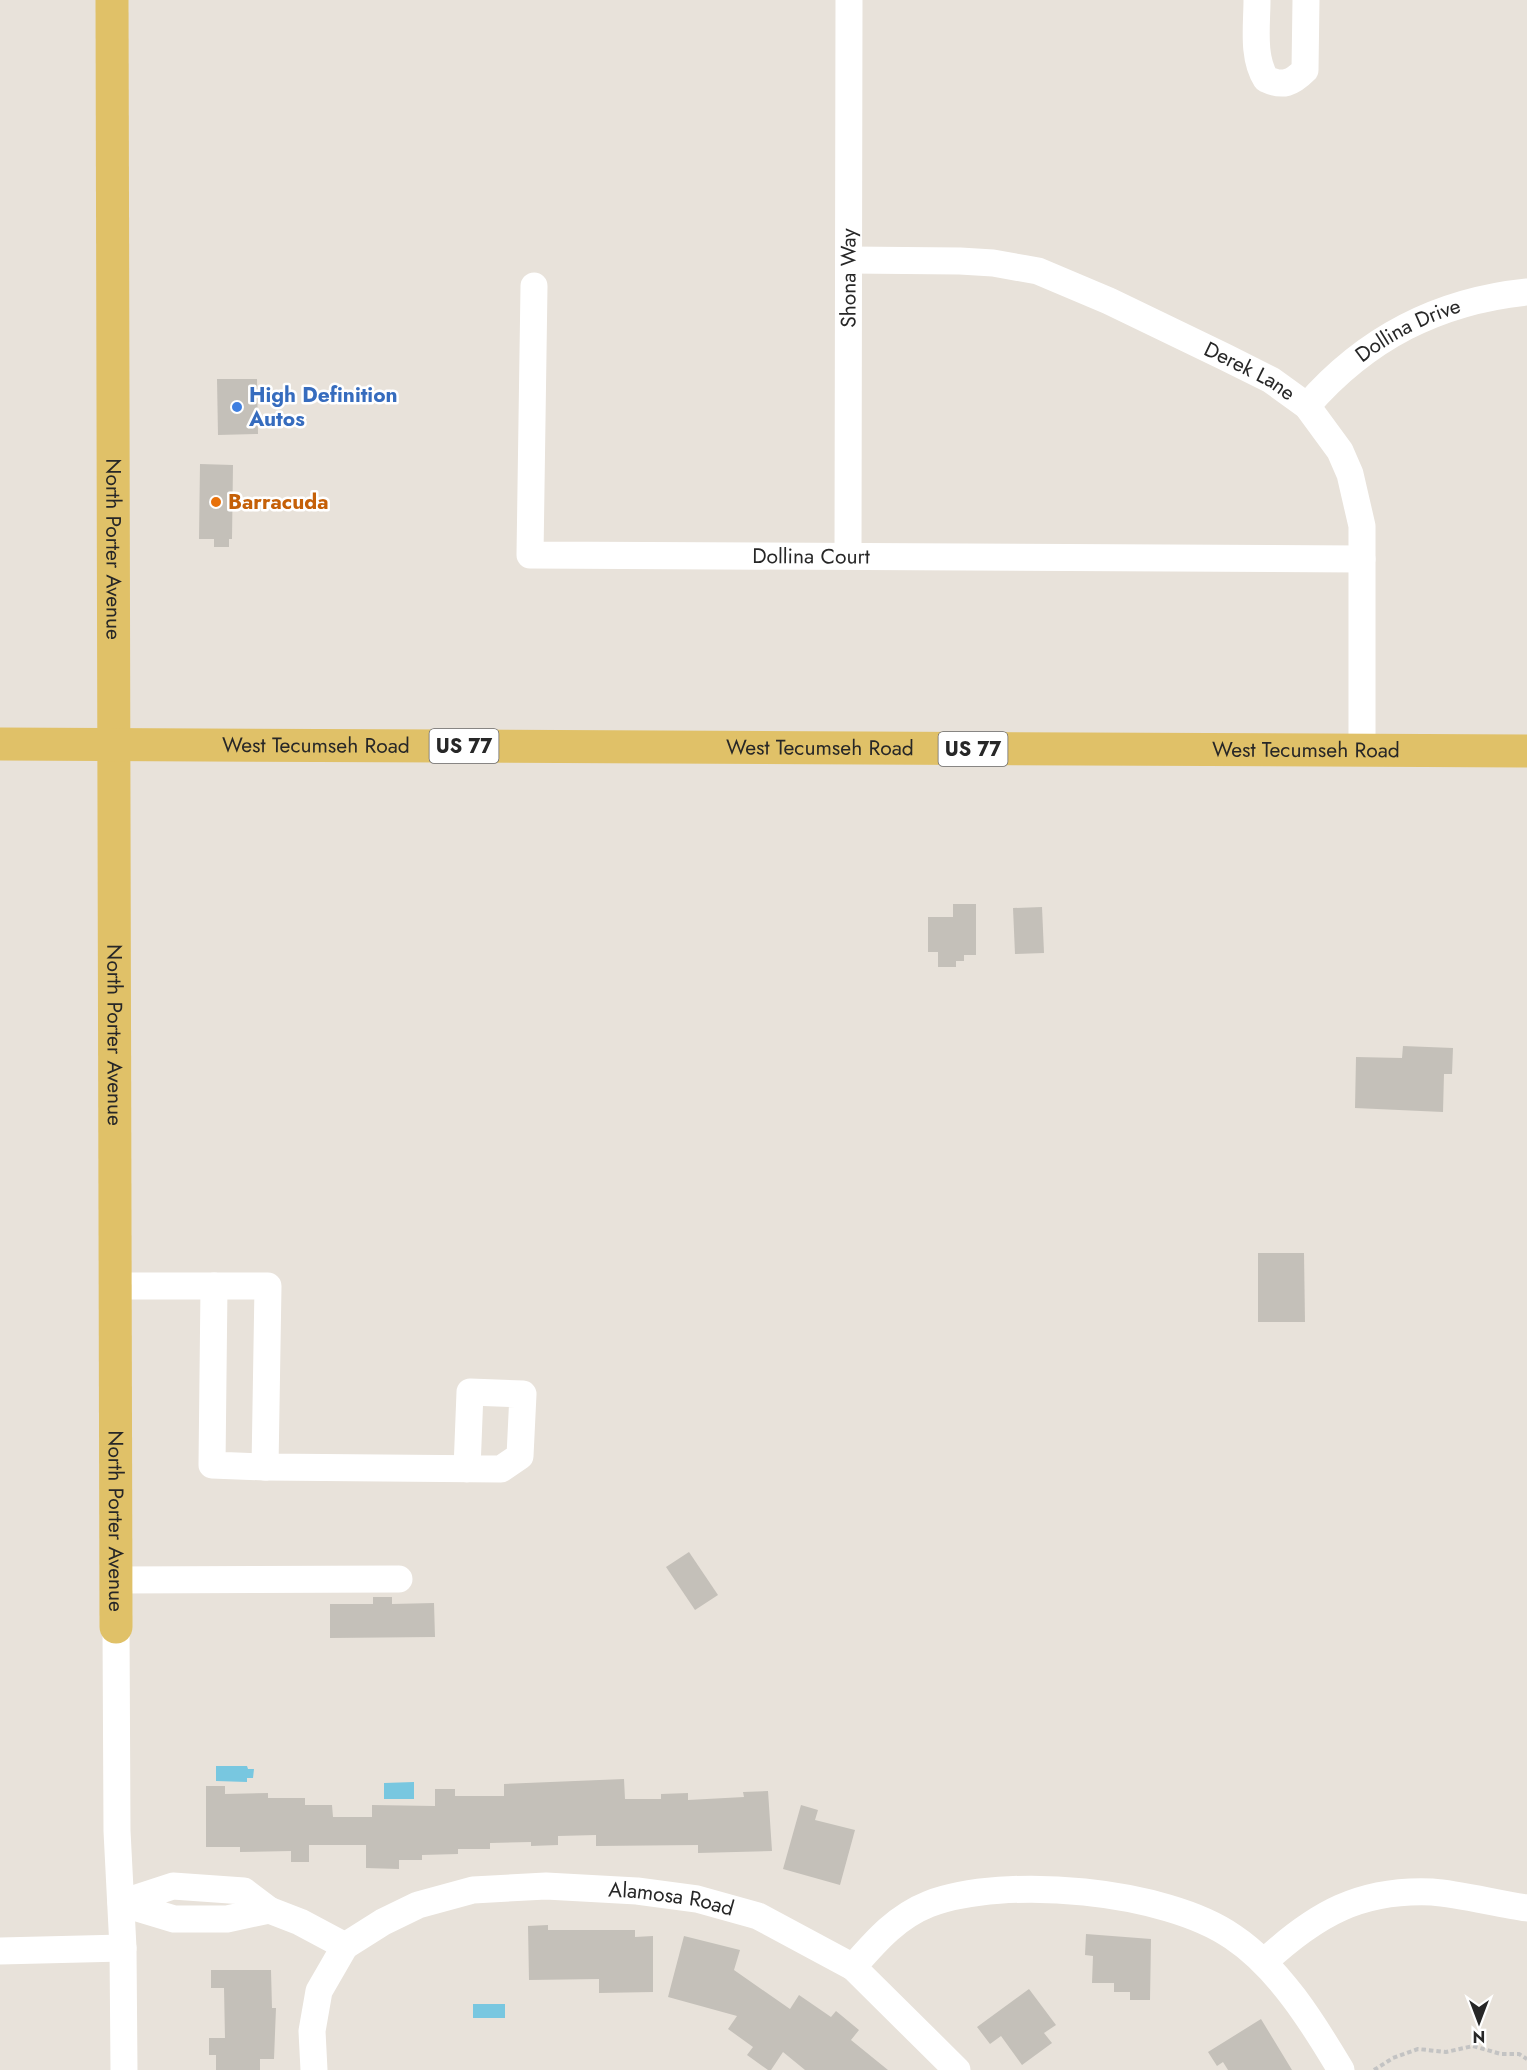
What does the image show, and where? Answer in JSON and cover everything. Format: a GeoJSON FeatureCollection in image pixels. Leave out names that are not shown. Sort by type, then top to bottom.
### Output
{"type":"FeatureCollection","features":[{"type":"Feature","properties":{"kind":"main road","name":"North Porter Avenue"},"geometry":{"type":"LineString","coordinates":[[112,0],[112,744],[116,1627]]}},
{"type":"Feature","properties":{"kind":"main road","name":"US 77"},"geometry":{"type":"LineString","coordinates":[[0,744],[112,744]]}},
{"type":"Feature","properties":{"kind":"main road","name":"West Tecumseh Road"},"geometry":{"type":"LineString","coordinates":[[112,744],[1527,751]]}},
{"type":"Feature","properties":{"kind":"street","name":"Shona Way"},"geometry":{"type":"LineString","coordinates":[[848,556],[849,0]]}},
{"type":"Feature","properties":{"kind":"street"},"geometry":{"type":"LineString","coordinates":[[1257,0],[1257,57],[1261,71],[1266,79],[1284,84],[1294,81],[1305,70],[1306,0]]}},
{"type":"Feature","properties":{"kind":"street","name":"Derek Lane"},"geometry":{"type":"LineString","coordinates":[[849,260],[960,261],[993,263],[1038,271],[1109,301],[1262,375],[1307,406],[1326,430],[1350,474],[1362,526],[1362,750]]}},
{"type":"Feature","properties":{"kind":"street","name":"Dollina Court"},"geometry":{"type":"LineString","coordinates":[[534,286],[530,555],[1362,559]]}},
{"type":"Feature","properties":{"kind":"street","name":"Dollina Drive"},"geometry":{"type":"LineString","coordinates":[[1307,406],[1329,381],[1388,336],[1453,306],[1490,296],[1527,292]]}},
{"type":"Feature","properties":{"kind":"street"},"geometry":{"type":"LineString","coordinates":[[114,1286],[268,1286],[265,1467]]}},
{"type":"Feature","properties":{"kind":"street"},"geometry":{"type":"LineString","coordinates":[[214,1286],[212,1465],[467,1468]]}},
{"type":"Feature","properties":{"kind":"street"},"geometry":{"type":"LineString","coordinates":[[116,1580],[399,1579]]}},
{"type":"Feature","properties":{"kind":"street","name":"North Porter Avenue"},"geometry":{"type":"LineString","coordinates":[[116,1627],[117,1831],[123,1948],[124,2070]]}},
{"type":"Feature","properties":{"kind":"street","name":"Alamosa Road"},"geometry":{"type":"LineString","coordinates":[[314,2070],[312,2031],[319,1991],[345,1947],[383,1922],[418,1905],[473,1890],[546,1886],[637,1891],[697,1899],[758,1916],[853,1967],[957,2070]]}},
{"type":"Feature","properties":{"kind":"street"},"geometry":{"type":"LineString","coordinates":[[853,1967],[887,1928],[929,1904],[988,1891],[1048,1889],[1104,1894],[1170,1907],[1232,1935],[1264,1962],[1301,2010],[1341,2070]]}},
{"type":"Feature","properties":{"kind":"street"},"geometry":{"type":"LineString","coordinates":[[1264,1962],[1291,1938],[1330,1911],[1378,1894],[1433,1892],[1527,1908]]}},
{"type":"Feature","properties":{"kind":"street"},"geometry":{"type":"LineString","coordinates":[[121,1903],[174,1919],[227,1918],[269,1910],[300,1922],[345,1947]]}},
{"type":"Feature","properties":{"kind":"street"},"geometry":{"type":"LineString","coordinates":[[0,1951],[123,1948]]}},
{"type":"Feature","properties":{"kind":"path"},"geometry":{"type":"LineString","coordinates":[[1374,2070],[1400,2055],[1418,2049],[1446,2052],[1473,2046],[1501,2054],[1519,2054],[1527,2059]]}},
{"type":"Feature","properties":{"kind":"water"},"geometry":{"type":"Polygon","coordinates":[[[216,1766],[247,1766],[248,1769],[254,1769],[253,1778],[247,1778],[247,1782],[216,1781],[216,1766]]]}},
{"type":"Feature","properties":{"kind":"water"},"geometry":{"type":"Polygon","coordinates":[[[414,1782],[414,1799],[384,1799],[384,1783],[414,1782]]]}},
{"type":"Feature","properties":{"kind":"water"},"geometry":{"type":"Polygon","coordinates":[[[473,2004],[505,2004],[505,2018],[473,2018],[473,2004]]]}},
{"type":"Feature","properties":{"kind":"building","name":"High Definition Autos"},"geometry":{"type":"Polygon","coordinates":[[[217,379],[257,379],[258,434],[218,435],[217,379]]]}},
{"type":"Feature","properties":{"kind":"building","name":"Barracuda"},"geometry":{"type":"Polygon","coordinates":[[[200,464],[233,465],[232,539],[229,539],[229,547],[214,547],[214,539],[199,539],[200,464]]]}},
{"type":"Feature","properties":{"kind":"building"},"geometry":{"type":"Polygon","coordinates":[[[953,904],[976,904],[976,955],[964,955],[964,961],[956,961],[956,967],[938,967],[938,952],[928,952],[928,917],[953,917],[953,904]]]}},
{"type":"Feature","properties":{"kind":"building"},"geometry":{"type":"Polygon","coordinates":[[[1042,907],[1044,953],[1015,954],[1013,908],[1042,907]]]}},
{"type":"Feature","properties":{"kind":"building"},"geometry":{"type":"Polygon","coordinates":[[[1403,1046],[1453,1048],[1452,1074],[1444,1074],[1443,1112],[1355,1108],[1356,1057],[1402,1058],[1403,1046]]]}},
{"type":"Feature","properties":{"kind":"building"},"geometry":{"type":"Polygon","coordinates":[[[1258,1253],[1304,1253],[1305,1322],[1258,1322],[1258,1253]]]}},
{"type":"Feature","properties":{"kind":"building"},"geometry":{"type":"Polygon","coordinates":[[[689,1552],[718,1595],[695,1610],[666,1567],[689,1552]]]}},
{"type":"Feature","properties":{"kind":"building"},"geometry":{"type":"Polygon","coordinates":[[[373,1597],[392,1597],[392,1604],[434,1603],[435,1637],[330,1638],[330,1604],[373,1604],[373,1597]]]}},
{"type":"Feature","properties":{"kind":"building"},"geometry":{"type":"Polygon","coordinates":[[[624,1779],[625,1799],[661,1799],[661,1794],[688,1793],[688,1800],[744,1797],[743,1792],[768,1791],[772,1851],[698,1853],[698,1845],[596,1846],[596,1835],[558,1836],[558,1845],[531,1846],[531,1842],[490,1843],[490,1849],[458,1849],[458,1854],[422,1855],[422,1860],[399,1860],[399,1869],[366,1868],[366,1845],[309,1845],[309,1862],[291,1862],[291,1851],[240,1852],[240,1847],[206,1847],[206,1786],[225,1786],[225,1794],[268,1793],[268,1798],[305,1798],[305,1805],[332,1805],[333,1817],[372,1817],[372,1805],[435,1806],[435,1789],[455,1789],[455,1796],[504,1796],[504,1784],[624,1779]]]}},
{"type":"Feature","properties":{"kind":"building"},"geometry":{"type":"Polygon","coordinates":[[[801,1805],[818,1810],[815,1820],[855,1830],[840,1885],[783,1869],[801,1805]]]}},
{"type":"Feature","properties":{"kind":"building"},"geometry":{"type":"Polygon","coordinates":[[[548,1925],[548,1930],[635,1930],[635,1937],[653,1936],[653,1992],[599,1993],[599,1979],[529,1980],[528,1926],[548,1925]]]}},
{"type":"Feature","properties":{"kind":"building"},"geometry":{"type":"Polygon","coordinates":[[[1086,1934],[1151,1939],[1150,2000],[1130,2000],[1130,1992],[1114,1992],[1114,1983],[1092,1983],[1093,1956],[1085,1955],[1086,1934]]]}},
{"type":"Feature","properties":{"kind":"building"},"geometry":{"type":"Polygon","coordinates":[[[684,1936],[740,1950],[734,1970],[790,2009],[799,1995],[831,2017],[836,2011],[859,2030],[851,2040],[888,2070],[805,2070],[783,2052],[771,2070],[768,2070],[747,2055],[753,2047],[728,2029],[737,2016],[668,1997],[684,1936]]]}},
{"type":"Feature","properties":{"kind":"building"},"geometry":{"type":"Polygon","coordinates":[[[211,1970],[271,1970],[272,2008],[276,2008],[274,2059],[260,2059],[260,2070],[216,2070],[216,2055],[209,2055],[209,2038],[225,2038],[224,1988],[211,1988],[211,1970]]]}},
{"type":"Feature","properties":{"kind":"building"},"geometry":{"type":"Polygon","coordinates":[[[1029,1989],[1056,2025],[1044,2033],[1052,2043],[1022,2065],[1001,2036],[990,2044],[977,2027],[1029,1989]]]}},
{"type":"Feature","properties":{"kind":"building"},"geometry":{"type":"Polygon","coordinates":[[[1261,2019],[1292,2070],[1228,2070],[1223,2062],[1217,2066],[1208,2052],[1261,2019]]]}},
{"type":"Feature","properties":{"kind":"place","name":"High Definition Autos"},"geometry":{"type":"Point","coordinates":[237,407]}},
{"type":"Feature","properties":{"kind":"place","name":"Barracuda"},"geometry":{"type":"Point","coordinates":[216,502]}}]}
